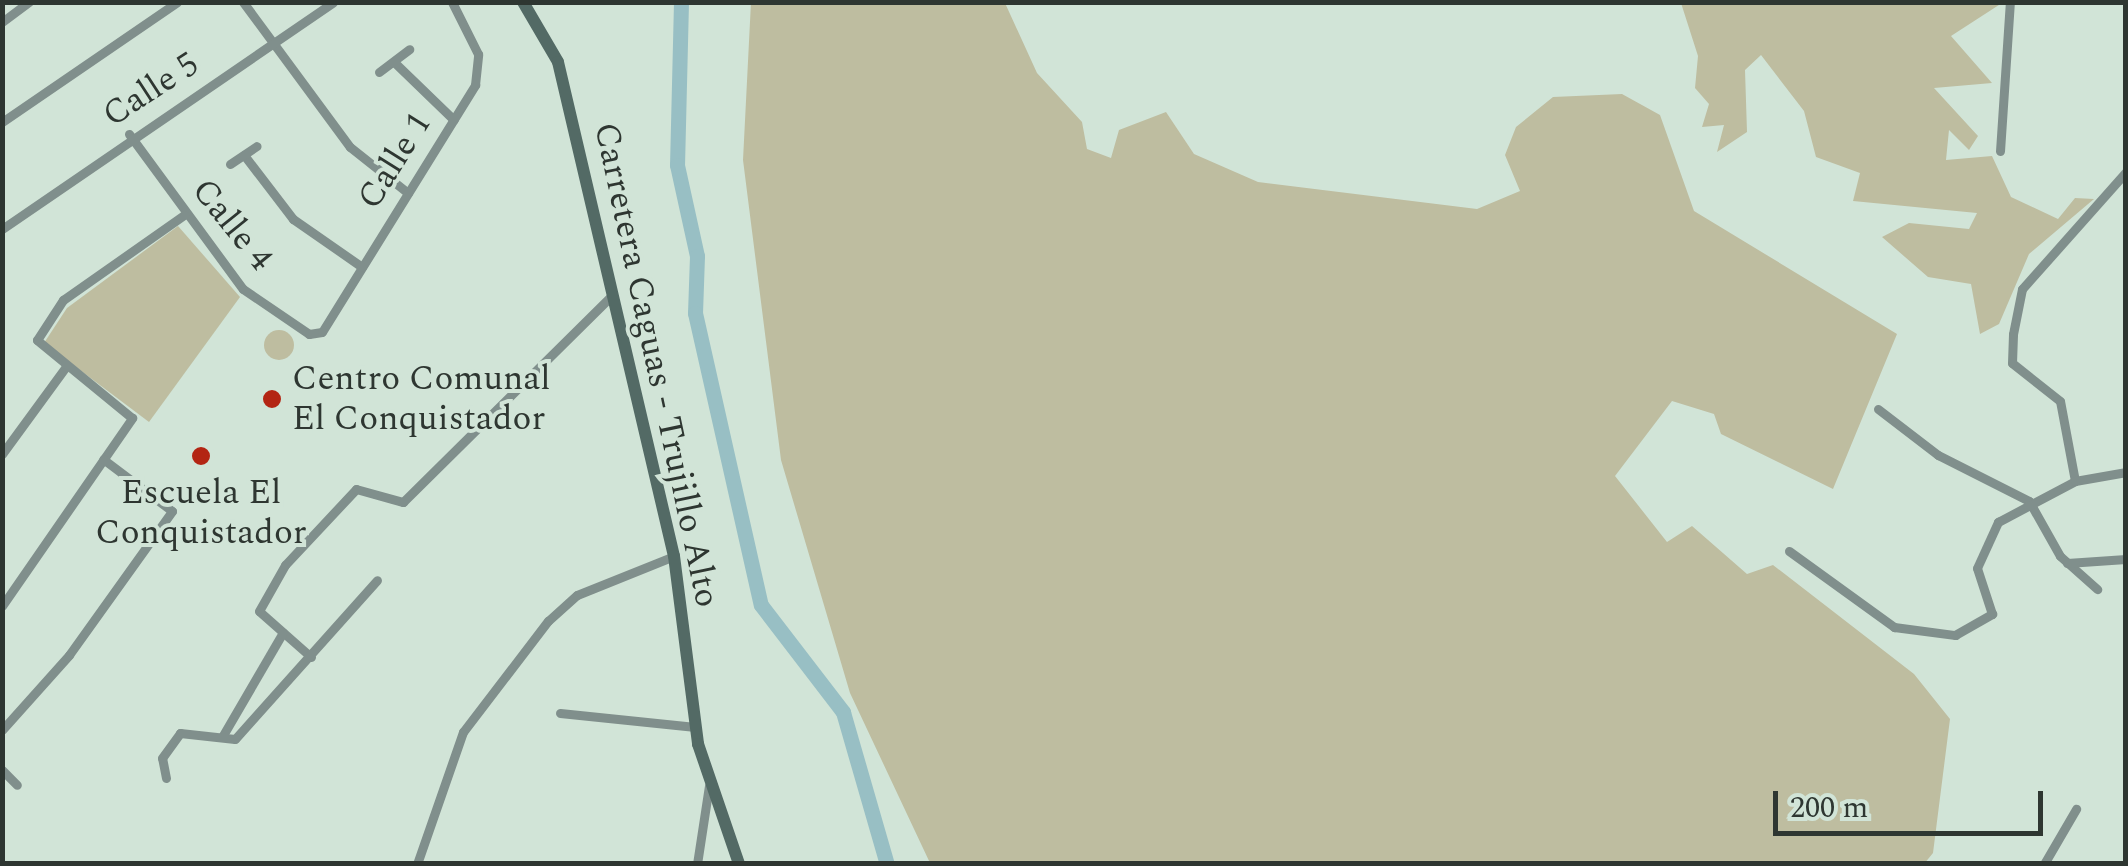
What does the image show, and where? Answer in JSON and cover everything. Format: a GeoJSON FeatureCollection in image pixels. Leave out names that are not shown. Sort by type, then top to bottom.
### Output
{"type":"FeatureCollection","features":[{"type":"Feature","properties":{"kind":"street"},"geometry":{"type":"LineString","coordinates":[[2,22],[30,2]]}},
{"type":"Feature","properties":{"kind":"street"},"geometry":{"type":"LineString","coordinates":[[2,122],[177,2]]}},
{"type":"Feature","properties":{"kind":"street"},"geometry":{"type":"LineString","coordinates":[[243,2],[350,146],[408,193]]}},
{"type":"Feature","properties":{"kind":"street","name":"Calle 5"},"geometry":{"type":"LineString","coordinates":[[2,229],[129,134],[273,45],[332,2]]}},
{"type":"Feature","properties":{"kind":"street","name":"Calle 1"},"geometry":{"type":"LineString","coordinates":[[309,334],[322,332],[475,85],[478,54],[452,2]]}},
{"type":"Feature","properties":{"kind":"street","name":"Carretera Caguas - Trujillo Alto"},"geometry":{"type":"LineString","coordinates":[[523,2],[558,62],[674,556],[695,727],[710,786],[739,864]]}},
{"type":"Feature","properties":{"kind":"street"},"geometry":{"type":"LineString","coordinates":[[2000,151],[2010,2]]}},
{"type":"Feature","properties":{"kind":"street"},"geometry":{"type":"LineString","coordinates":[[379,72],[409,49]]}},
{"type":"Feature","properties":{"kind":"street"},"geometry":{"type":"LineString","coordinates":[[394,62],[454,120]]}},
{"type":"Feature","properties":{"kind":"street","name":"Calle 4"},"geometry":{"type":"LineString","coordinates":[[129,134],[184,215],[242,288],[309,334]]}},
{"type":"Feature","properties":{"kind":"street"},"geometry":{"type":"LineString","coordinates":[[230,164],[257,146]]}},
{"type":"Feature","properties":{"kind":"street"},"geometry":{"type":"LineString","coordinates":[[244,156],[293,219],[362,267]]}},
{"type":"Feature","properties":{"kind":"street"},"geometry":{"type":"LineString","coordinates":[[2074,481],[2060,401],[2012,363],[2013,334],[2022,289],[2126,172]]}},
{"type":"Feature","properties":{"kind":"street"},"geometry":{"type":"LineString","coordinates":[[2,606],[132,418],[65,368],[37,340],[63,300],[184,215]]}},
{"type":"Feature","properties":{"kind":"street"},"geometry":{"type":"LineString","coordinates":[[311,657],[260,605],[349,494],[403,502],[612,295]]}},
{"type":"Feature","properties":{"kind":"street"},"geometry":{"type":"LineString","coordinates":[[2,454],[65,368]]}},
{"type":"Feature","properties":{"kind":"street"},"geometry":{"type":"LineString","coordinates":[[1878,409],[1938,455],[2029,501],[2067,564],[2097,589]]}},
{"type":"Feature","properties":{"kind":"street"},"geometry":{"type":"LineString","coordinates":[[2,730],[70,655],[172,510],[103,459]]}},
{"type":"Feature","properties":{"kind":"street"},"geometry":{"type":"LineString","coordinates":[[1789,550],[1913,635],[1955,635],[1992,614],[1976,568],[1998,522],[2029,501],[2074,481],[2126,472]]}},
{"type":"Feature","properties":{"kind":"street"},"geometry":{"type":"LineString","coordinates":[[417,864],[463,732],[548,621],[577,595],[674,556]]}},
{"type":"Feature","properties":{"kind":"street"},"geometry":{"type":"LineString","coordinates":[[2067,564],[2126,559]]}},
{"type":"Feature","properties":{"kind":"street"},"geometry":{"type":"LineString","coordinates":[[166,778],[162,758],[180,733],[235,739],[377,580]]}},
{"type":"Feature","properties":{"kind":"street"},"geometry":{"type":"LineString","coordinates":[[222,737],[283,632]]}},
{"type":"Feature","properties":{"kind":"street"},"geometry":{"type":"LineString","coordinates":[[560,713],[695,727]]}},
{"type":"Feature","properties":{"kind":"street"},"geometry":{"type":"LineString","coordinates":[[2,770],[17,785]]}},
{"type":"Feature","properties":{"kind":"street"},"geometry":{"type":"LineString","coordinates":[[697,864],[710,786]]}},
{"type":"Feature","properties":{"kind":"street"},"geometry":{"type":"LineString","coordinates":[[2044,864],[2076,808]]}},
{"type":"Feature","properties":{"kind":"green space"},"geometry":{"type":"Polygon","coordinates":[[[751,2],[1005,3],[1037,73],[1082,122],[1087,149],[1111,158],[1119,130],[1166,112],[1194,154],[1258,182],[1477,209],[1520,191],[1505,155],[1516,127],[1553,97],[1622,94],[1660,115],[1694,211],[1897,334],[1833,489],[1721,434],[1714,414],[1672,401],[1615,476],[1667,542],[1692,526],[1747,574],[1773,565],[1914,674],[1950,719],[1933,853],[1924,864],[930,863],[850,693],[781,460],[743,160],[751,2]]]}},
{"type":"Feature","properties":{"kind":"green space"},"geometry":{"type":"Polygon","coordinates":[[[1681,3],[2002,3],[1951,36],[1992,83],[1934,88],[1978,136],[1969,150],[1949,130],[1946,160],[1992,156],[2011,197],[2058,219],[2075,198],[2094,199],[2029,254],[1999,324],[1980,334],[1971,284],[1928,277],[1882,237],[1909,223],[1969,229],[1977,213],[1853,201],[1860,173],[1816,157],[1804,111],[1761,55],[1745,70],[1747,132],[1717,152],[1724,125],[1702,127],[1709,104],[1695,88],[1698,56],[1681,3]]]}},
{"type":"Feature","properties":{"kind":"green space"},"geometry":{"type":"Polygon","coordinates":[[[178,226],[240,297],[149,422],[44,343],[67,308],[178,226]]]}},
{"type":"Feature","properties":{"kind":"green space"},"geometry":{"type":"Polygon","coordinates":[[[279,330],[293,339],[294,345],[285,359],[279,360],[265,351],[264,345],[273,331],[279,330]]]}},
{"type":"Feature","properties":{"kind":"waterway"},"geometry":{"type":"LineString","coordinates":[[681,2],[677,165],[697,256],[695,313],[761,605],[843,712],[887,864]]}},
{"type":"Feature","properties":{"kind":"place","name":"Centro Comunal El Conquistador"},"geometry":{"type":"Point","coordinates":[272,399]}},
{"type":"Feature","properties":{"kind":"place","name":"Escuela El Conquistador"},"geometry":{"type":"Point","coordinates":[201,456]}}]}
